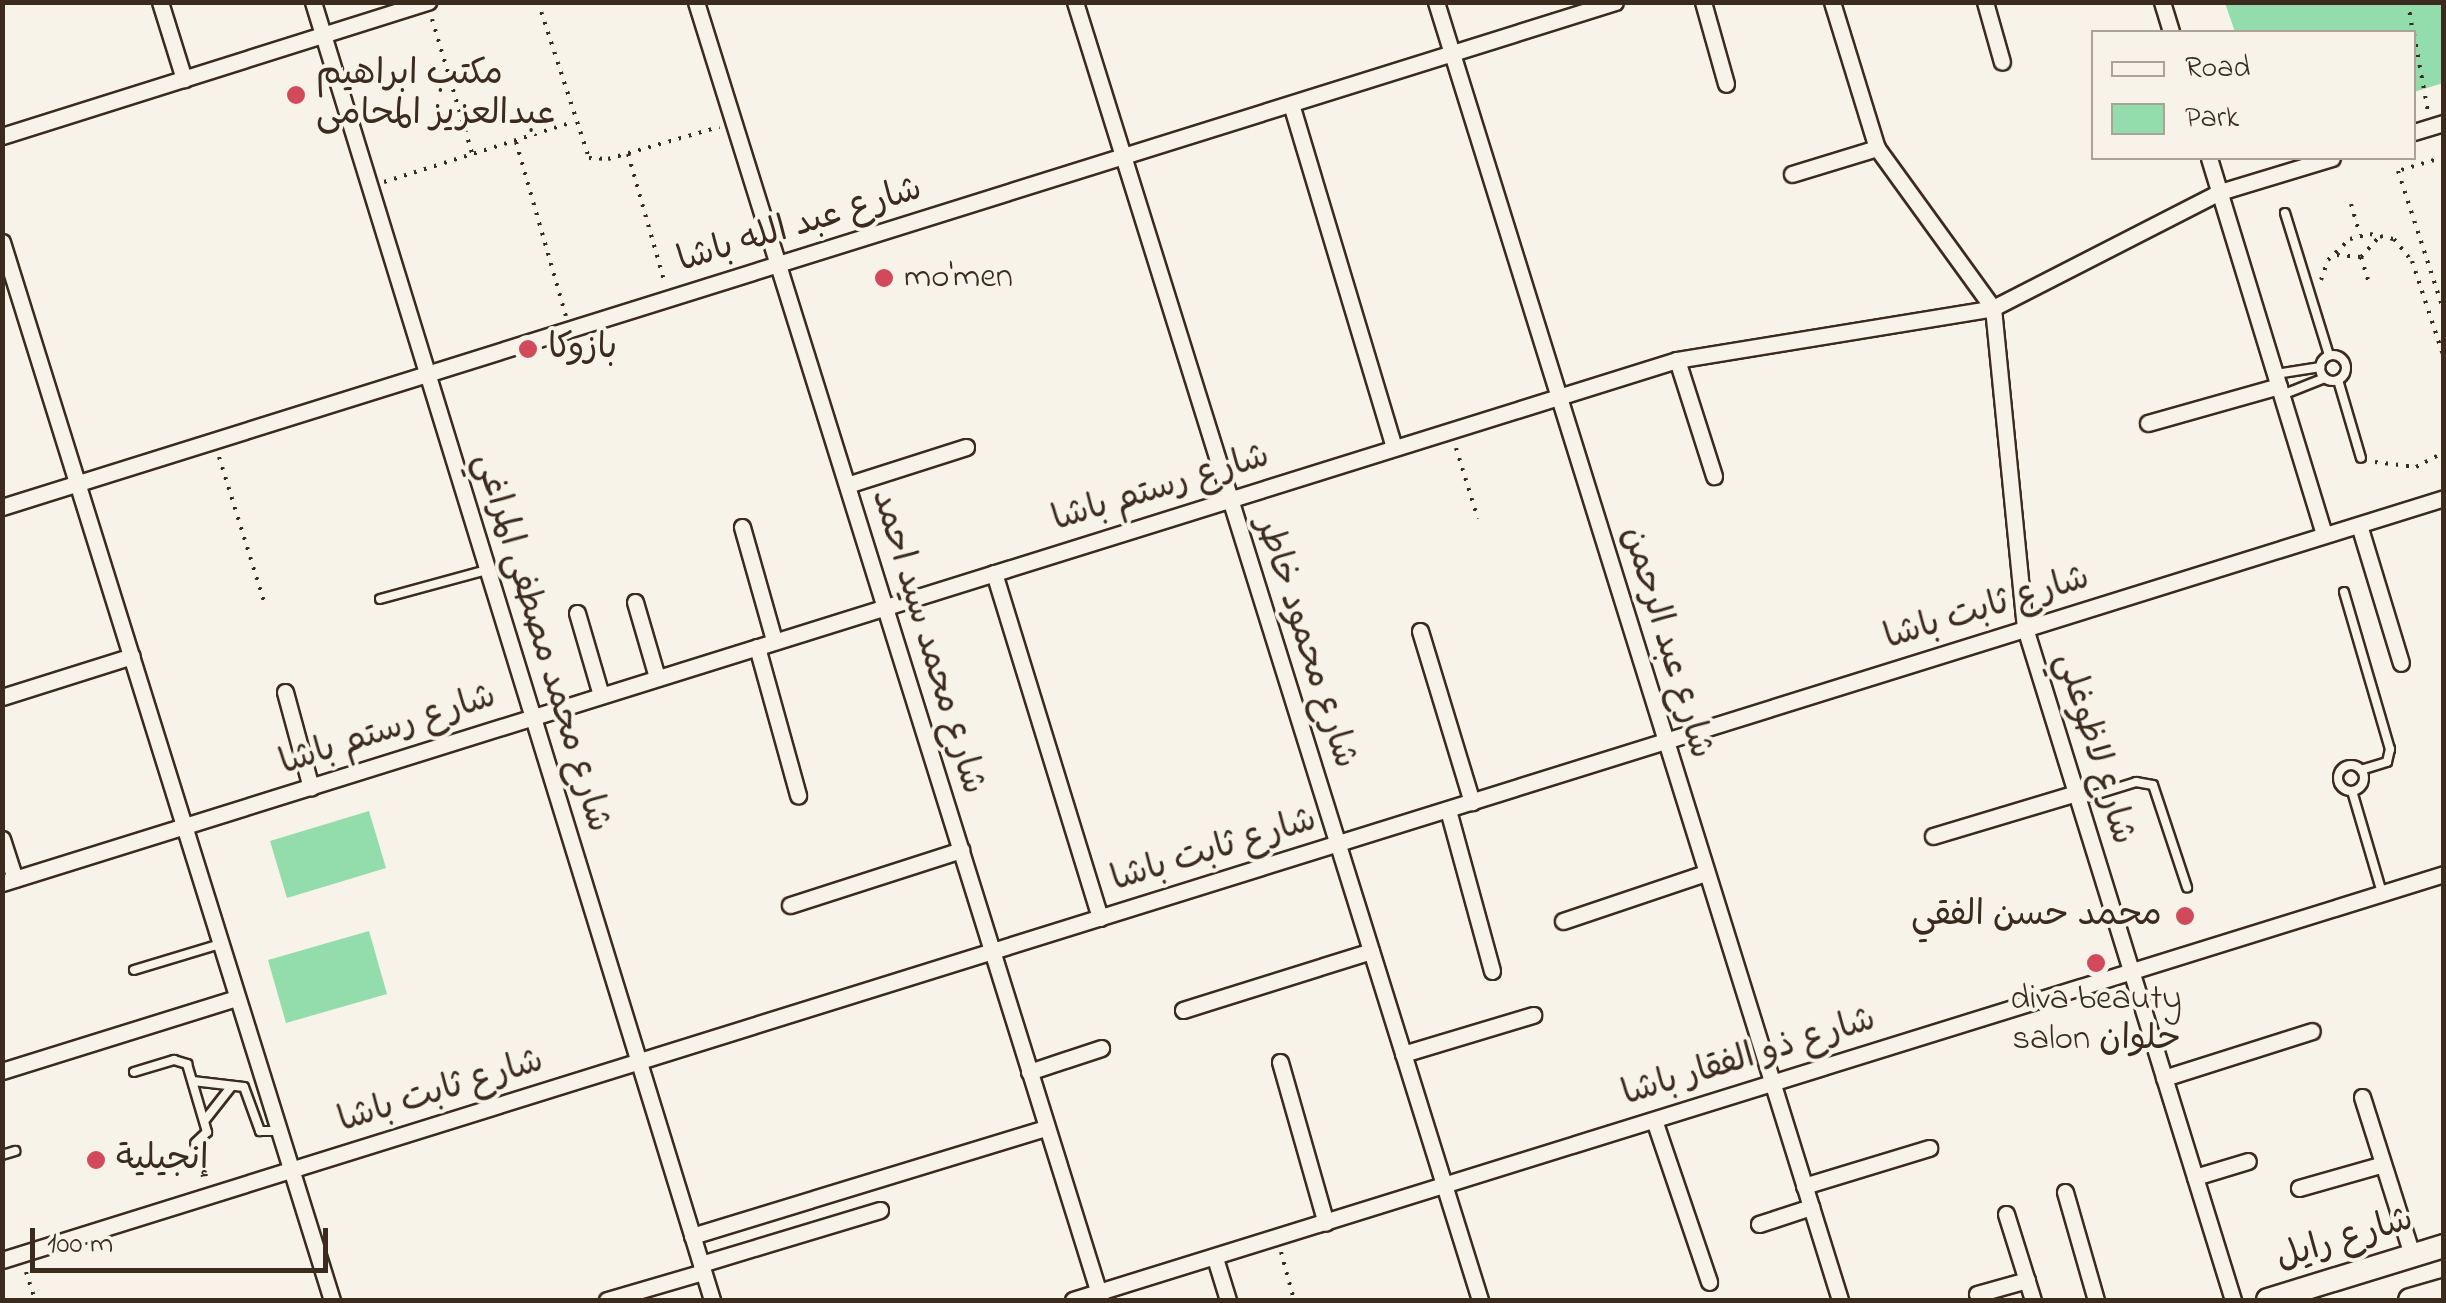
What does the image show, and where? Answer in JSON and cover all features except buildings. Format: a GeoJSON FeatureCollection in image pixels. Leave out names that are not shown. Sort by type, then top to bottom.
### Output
{"type":"FeatureCollection","features":[{"type":"Feature","properties":{"kind":"street"},"geometry":{"type":"LineString","coordinates":[[160,2],[184,79]]}},
{"type":"Feature","properties":{"kind":"street","name":"شارع محمد مصطفى المراغي"},"geometry":{"type":"LineString","coordinates":[[313,2],[712,1300]]}},
{"type":"Feature","properties":{"kind":"street","name":"شارع محمد سيد احمد"},"geometry":{"type":"LineString","coordinates":[[696,2],[1100,1297]]}},
{"type":"Feature","properties":{"kind":"street","name":"شارع محمود خاطر"},"geometry":{"type":"LineString","coordinates":[[1075,2],[1480,1300]]}},
{"type":"Feature","properties":{"kind":"street","name":"شارع عبد الرحمن"},"geometry":{"type":"LineString","coordinates":[[1436,2],[1838,1300]]}},
{"type":"Feature","properties":{"kind":"street","name":"شارع عبد الله باشا"},"geometry":{"type":"LineString","coordinates":[[2,507],[1616,2]]}},
{"type":"Feature","properties":{"kind":"street"},"geometry":{"type":"LineString","coordinates":[[1703,2],[1726,84]]}},
{"type":"Feature","properties":{"kind":"street"},"geometry":{"type":"LineString","coordinates":[[1832,2],[1877,148],[1993,308]]}},
{"type":"Feature","properties":{"kind":"street"},"geometry":{"type":"LineString","coordinates":[[1984,2],[2002,62]]}},
{"type":"Feature","properties":{"kind":"street"},"geometry":{"type":"LineString","coordinates":[[2162,2],[2170,30]]}},
{"type":"Feature","properties":{"kind":"street"},"geometry":{"type":"LineString","coordinates":[[2,136],[428,3]]}},
{"type":"Feature","properties":{"kind":"street"},"geometry":{"type":"LineString","coordinates":[[1290,104],[1394,448]]}},
{"type":"Feature","properties":{"kind":"street"},"geometry":{"type":"LineString","coordinates":[[1792,174],[1877,148]]}},
{"type":"Feature","properties":{"kind":"street"},"geometry":{"type":"LineString","coordinates":[[2210,160],[2324,536]]}},
{"type":"Feature","properties":{"kind":"street","name":"شارع رستم باشا"},"geometry":{"type":"LineString","coordinates":[[9,881],[1677,360],[1993,308],[2220,192],[2325,160]]}},
{"type":"Feature","properties":{"kind":"street"},"geometry":{"type":"LineString","coordinates":[[2,242],[332,1300]]}},
{"type":"Feature","properties":{"kind":"street","name":"شارع لاظوغلي"},"geometry":{"type":"LineString","coordinates":[[1993,308],[2025,628],[2233,1300]]}},
{"type":"Feature","properties":{"kind":"street"},"geometry":{"type":"LineString","coordinates":[[1677,360],[1714,476]]}},
{"type":"Feature","properties":{"kind":"street"},"geometry":{"type":"LineString","coordinates":[[2148,423],[2279,385]]}},
{"type":"Feature","properties":{"kind":"street"},"geometry":{"type":"LineString","coordinates":[[847,485],[966,447]]}},
{"type":"Feature","properties":{"kind":"street","name":"شارع ثابت باشا"},"geometry":{"type":"LineString","coordinates":[[2,1260],[2444,498]]}},
{"type":"Feature","properties":{"kind":"street"},"geometry":{"type":"LineString","coordinates":[[2359,525],[2402,664]]}},
{"type":"Feature","properties":{"kind":"street"},"geometry":{"type":"LineString","coordinates":[[742,527],[774,640]]}},
{"type":"Feature","properties":{"kind":"street"},"geometry":{"type":"LineString","coordinates":[[994,573],[1100,918]]}},
{"type":"Feature","properties":{"kind":"street"},"geometry":{"type":"LineString","coordinates":[[635,602],[656,677]]}},
{"type":"Feature","properties":{"kind":"street"},"geometry":{"type":"LineString","coordinates":[[577,612],[601,695]]}},
{"type":"Feature","properties":{"kind":"street"},"geometry":{"type":"LineString","coordinates":[[1420,631],[1472,802]]}},
{"type":"Feature","properties":{"kind":"street"},"geometry":{"type":"LineString","coordinates":[[757,647],[798,794]]}},
{"type":"Feature","properties":{"kind":"street"},"geometry":{"type":"LineString","coordinates":[[2,697],[132,656]]}},
{"type":"Feature","properties":{"kind":"street"},"geometry":{"type":"LineString","coordinates":[[285,692],[311,788]]}},
{"type":"Feature","properties":{"kind":"street"},"geometry":{"type":"LineString","coordinates":[[1934,836],[2077,796]]}},
{"type":"Feature","properties":{"kind":"street"},"geometry":{"type":"LineString","coordinates":[[1448,810],[1492,971]]}},
{"type":"Feature","properties":{"kind":"street"},"geometry":{"type":"LineString","coordinates":[[2,839],[9,881]]}},
{"type":"Feature","properties":{"kind":"street"},"geometry":{"type":"LineString","coordinates":[[790,905],[961,850]]}},
{"type":"Feature","properties":{"kind":"street"},"geometry":{"type":"LineString","coordinates":[[1563,921],[1706,873]]}},
{"type":"Feature","properties":{"kind":"street","name":"شارع ذو الفقار باشا"},"geometry":{"type":"LineString","coordinates":[[1073,1300],[1100,1297],[1326,1222],[2444,874]]}},
{"type":"Feature","properties":{"kind":"street"},"geometry":{"type":"LineString","coordinates":[[1183,1010],[1371,952]]}},
{"type":"Feature","properties":{"kind":"street"},"geometry":{"type":"LineString","coordinates":[[2,1071],[236,998]]}},
{"type":"Feature","properties":{"kind":"street"},"geometry":{"type":"LineString","coordinates":[[1402,1054],[1533,1015]]}},
{"type":"Feature","properties":{"kind":"street"},"geometry":{"type":"LineString","coordinates":[[2164,1078],[2312,1031]]}},
{"type":"Feature","properties":{"kind":"street"},"geometry":{"type":"LineString","coordinates":[[1029,1072],[1101,1048]]}},
{"type":"Feature","properties":{"kind":"street"},"geometry":{"type":"LineString","coordinates":[[1280,1062],[1326,1222]]}},
{"type":"Feature","properties":{"kind":"street"},"geometry":{"type":"LineString","coordinates":[[2362,1097],[2412,1256]]}},
{"type":"Feature","properties":{"kind":"street"},"geometry":{"type":"LineString","coordinates":[[1654,1120],[1709,1282]]}},
{"type":"Feature","properties":{"kind":"street"},"geometry":{"type":"LineString","coordinates":[[692,1236],[1046,1128]]}},
{"type":"Feature","properties":{"kind":"street"},"geometry":{"type":"LineString","coordinates":[[1804,1186],[1929,1148]]}},
{"type":"Feature","properties":{"kind":"street"},"geometry":{"type":"LineString","coordinates":[[2194,1177],[2248,1161]]}},
{"type":"Feature","properties":{"kind":"street"},"geometry":{"type":"LineString","coordinates":[[2299,1188],[2383,1164]]}},
{"type":"Feature","properties":{"kind":"street"},"geometry":{"type":"LineString","coordinates":[[2065,1192],[2096,1300]]}},
{"type":"Feature","properties":{"kind":"street"},"geometry":{"type":"LineString","coordinates":[[1759,1224],[1811,1207]]}},
{"type":"Feature","properties":{"kind":"street"},"geometry":{"type":"LineString","coordinates":[[607,1300],[880,1210]]}},
{"type":"Feature","properties":{"kind":"street"},"geometry":{"type":"LineString","coordinates":[[2006,1214],[2033,1300]]}},
{"type":"Feature","properties":{"kind":"street","name":"شارع رايل"},"geometry":{"type":"LineString","coordinates":[[2268,1300],[2444,1246]]}},
{"type":"Feature","properties":{"kind":"street"},"geometry":{"type":"LineString","coordinates":[[1215,1258],[1228,1300]]}},
{"type":"Feature","properties":{"kind":"street"},"geometry":{"type":"LineString","coordinates":[[1977,1294],[2027,1280]]}},
{"type":"Feature","properties":{"kind":"street"},"geometry":{"type":"LineString","coordinates":[[2410,1300],[2444,1290]]}},
{"type":"Feature","properties":{"kind":"lane"},"geometry":{"type":"LineString","coordinates":[[2285,213],[2329,355]]}},
{"type":"Feature","properties":{"kind":"lane"},"geometry":{"type":"LineString","coordinates":[[2279,385],[2320,367],[2329,355]]}},
{"type":"Feature","properties":{"kind":"lane"},"geometry":{"type":"LineString","coordinates":[[2329,355],[2344,360],[2338,380],[2361,458]]}},
{"type":"Feature","properties":{"kind":"lane"},"geometry":{"type":"LineString","coordinates":[[2320,367],[2324,378]]}},
{"type":"Feature","properties":{"kind":"lane"},"geometry":{"type":"LineString","coordinates":[[2279,385],[2324,378],[2338,380]]}},
{"type":"Feature","properties":{"kind":"lane"},"geometry":{"type":"LineString","coordinates":[[380,599],[487,570]]}},
{"type":"Feature","properties":{"kind":"lane"},"geometry":{"type":"LineString","coordinates":[[2344,592],[2390,749],[2387,762],[2361,770]]}},
{"type":"Feature","properties":{"kind":"lane"},"geometry":{"type":"LineString","coordinates":[[2350,764],[2361,770],[2364,780],[2352,791],[2341,787],[2337,776],[2350,764]]}},
{"type":"Feature","properties":{"kind":"lane"},"geometry":{"type":"LineString","coordinates":[[2077,796],[2136,782],[2153,785],[2187,886]]}},
{"type":"Feature","properties":{"kind":"lane"},"geometry":{"type":"LineString","coordinates":[[2352,791],[2382,893]]}},
{"type":"Feature","properties":{"kind":"lane"},"geometry":{"type":"LineString","coordinates":[[134,970],[220,944]]}},
{"type":"Feature","properties":{"kind":"lane"},"geometry":{"type":"LineString","coordinates":[[134,1072],[181,1060],[193,1081],[208,1132],[195,1144]]}},
{"type":"Feature","properties":{"kind":"lane"},"geometry":{"type":"LineString","coordinates":[[193,1081],[247,1089],[260,1131],[278,1131]]}},
{"type":"Feature","properties":{"kind":"lane"},"geometry":{"type":"LineString","coordinates":[[189,1118],[204,1117],[231,1087]]}},
{"type":"Feature","properties":{"kind":"lane"},"geometry":{"type":"LineString","coordinates":[[2,1155],[14,1151]]}},
{"type":"Feature","properties":{"kind":"path"},"geometry":{"type":"LineString","coordinates":[[538,2],[573,122],[589,158],[628,154],[734,122]]}},
{"type":"Feature","properties":{"kind":"path"},"geometry":{"type":"LineString","coordinates":[[2408,2],[2413,30]]}},
{"type":"Feature","properties":{"kind":"path"},"geometry":{"type":"LineString","coordinates":[[428,3],[472,154]]}},
{"type":"Feature","properties":{"kind":"path"},"geometry":{"type":"LineString","coordinates":[[2416,44],[2437,125]]}},
{"type":"Feature","properties":{"kind":"path"},"geometry":{"type":"LineString","coordinates":[[370,186],[573,122]]}},
{"type":"Feature","properties":{"kind":"path"},"geometry":{"type":"LineString","coordinates":[[515,140],[570,330]]}},
{"type":"Feature","properties":{"kind":"path"},"geometry":{"type":"LineString","coordinates":[[628,154],[670,298]]}},
{"type":"Feature","properties":{"kind":"path"},"geometry":{"type":"LineString","coordinates":[[2443,307],[2398,171],[2444,156]]}},
{"type":"Feature","properties":{"kind":"path"},"geometry":{"type":"LineString","coordinates":[[2351,204],[2360,235]]}},
{"type":"Feature","properties":{"kind":"path"},"geometry":{"type":"LineString","coordinates":[[2307,284],[2326,278],[2336,255],[2360,235],[2394,239],[2412,261],[2444,358]]}},
{"type":"Feature","properties":{"kind":"path"},"geometry":{"type":"LineString","coordinates":[[2336,255],[2361,256],[2381,235]]}},
{"type":"Feature","properties":{"kind":"path"},"geometry":{"type":"LineString","coordinates":[[2361,256],[2369,283]]}},
{"type":"Feature","properties":{"kind":"path"},"geometry":{"type":"LineString","coordinates":[[1451,431],[1478,520]]}},
{"type":"Feature","properties":{"kind":"path"},"geometry":{"type":"LineString","coordinates":[[214,440],[265,606]]}},
{"type":"Feature","properties":{"kind":"path"},"geometry":{"type":"LineString","coordinates":[[2361,458],[2416,467],[2444,452]]}},
{"type":"Feature","properties":{"kind":"path"},"geometry":{"type":"LineString","coordinates":[[1277,1239],[1294,1300]]}},
{"type":"Feature","properties":{"kind":"path"},"geometry":{"type":"LineString","coordinates":[[21,1254],[35,1300]]}},
{"type":"Feature","properties":{"kind":"green space"},"geometry":{"type":"Polygon","coordinates":[[[2225,3],[2443,3],[2443,83],[2416,91],[2416,30],[2234,30],[2225,3]]]}},
{"type":"Feature","properties":{"kind":"green space"},"geometry":{"type":"Polygon","coordinates":[[[369,811],[386,868],[287,898],[270,841],[369,811]]]}},
{"type":"Feature","properties":{"kind":"green space"},"geometry":{"type":"Polygon","coordinates":[[[369,931],[387,994],[286,1023],[268,960],[369,931]]]}},
{"type":"Feature","properties":{"kind":"place","name":"مكتب ابراهيم عبدالعزيز المحامى"},"geometry":{"type":"Point","coordinates":[296,95]}},
{"type":"Feature","properties":{"kind":"place","name":"mo'men"},"geometry":{"type":"Point","coordinates":[884,278]}},
{"type":"Feature","properties":{"kind":"place","name":"بازوكا"},"geometry":{"type":"Point","coordinates":[528,349]}},
{"type":"Feature","properties":{"kind":"place","name":"محمد حسن الفقي"},"geometry":{"type":"Point","coordinates":[2185,916]}},
{"type":"Feature","properties":{"kind":"place","name":"diva beauty salon حلوان"},"geometry":{"type":"Point","coordinates":[2096,963]}},
{"type":"Feature","properties":{"kind":"place","name":"إنجيلية"},"geometry":{"type":"Point","coordinates":[96,1160]}}]}
